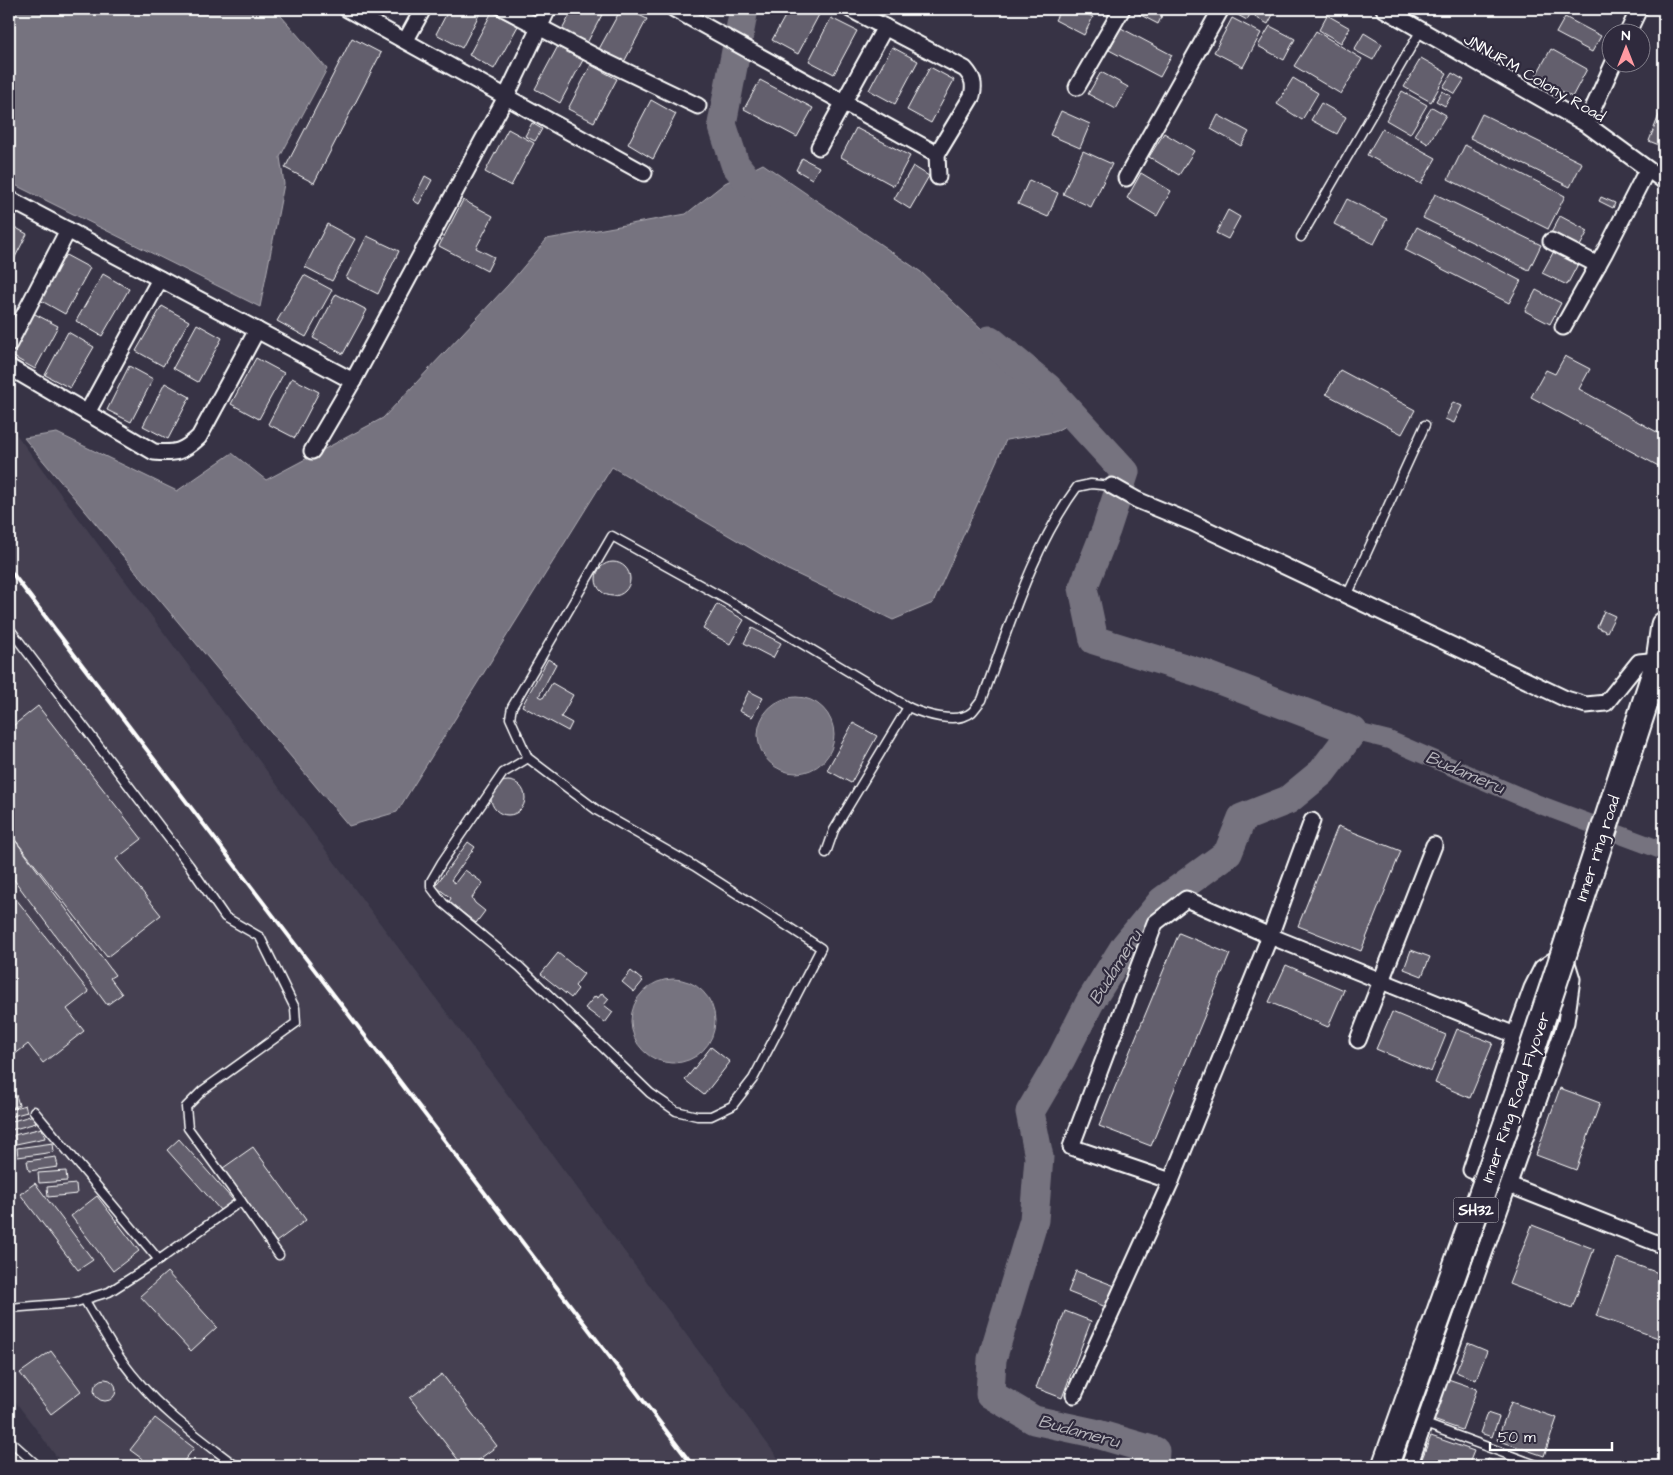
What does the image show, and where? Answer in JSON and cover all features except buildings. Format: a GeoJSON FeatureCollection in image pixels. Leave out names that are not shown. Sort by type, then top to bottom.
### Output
{"type":"FeatureCollection","features":[{"type":"Feature","properties":{"kind":"main road","name":"SH32"},"geometry":{"type":"LineString","coordinates":[[1661,653],[1664,625]]}},
{"type":"Feature","properties":{"kind":"main road","name":"Inner ring road"},"geometry":{"type":"LineString","coordinates":[[1564,952],[1661,653]]}},
{"type":"Feature","properties":{"kind":"main road","name":"Inner Ring Road Flyover"},"geometry":{"type":"LineString","coordinates":[[1385,1466],[1519,1089],[1564,952]]}},
{"type":"Feature","properties":{"kind":"street"},"geometry":{"type":"LineString","coordinates":[[347,9],[644,173]]}},
{"type":"Feature","properties":{"kind":"street"},"geometry":{"type":"LineString","coordinates":[[406,40],[423,9]]}},
{"type":"Feature","properties":{"kind":"street"},"geometry":{"type":"LineString","coordinates":[[505,9],[698,106]]}},
{"type":"Feature","properties":{"kind":"street"},"geometry":{"type":"LineString","coordinates":[[312,452],[353,381],[506,97],[548,9]]}},
{"type":"Feature","properties":{"kind":"street"},"geometry":{"type":"LineString","coordinates":[[674,9],[937,154]]}},
{"type":"Feature","properties":{"kind":"street"},"geometry":{"type":"LineString","coordinates":[[850,9],[966,69],[972,76],[974,86],[972,96],[937,154],[938,177]]}},
{"type":"Feature","properties":{"kind":"street"},"geometry":{"type":"LineString","coordinates":[[1076,87],[1122,9]]}},
{"type":"Feature","properties":{"kind":"street"},"geometry":{"type":"LineString","coordinates":[[1126,178],[1221,9]]}},
{"type":"Feature","properties":{"kind":"street","name":"JNNURM Colony Road"},"geometry":{"type":"LineString","coordinates":[[1384,9],[1586,124],[1664,181]]}},
{"type":"Feature","properties":{"kind":"street"},"geometry":{"type":"LineString","coordinates":[[1633,22],[1639,9]]}},
{"type":"Feature","properties":{"kind":"street"},"geometry":{"type":"LineString","coordinates":[[819,147],[885,27]]}},
{"type":"Feature","properties":{"kind":"street"},"geometry":{"type":"LineString","coordinates":[[1586,124],[1609,72]]}},
{"type":"Feature","properties":{"kind":"street"},"geometry":{"type":"LineString","coordinates":[[1563,327],[1598,265],[1647,170]]}},
{"type":"Feature","properties":{"kind":"street"},"geometry":{"type":"LineString","coordinates":[[9,199],[353,381]]}},
{"type":"Feature","properties":{"kind":"street"},"geometry":{"type":"LineString","coordinates":[[9,344],[68,230]]}},
{"type":"Feature","properties":{"kind":"street"},"geometry":{"type":"LineString","coordinates":[[1552,241],[1598,265]]}},
{"type":"Feature","properties":{"kind":"street"},"geometry":{"type":"LineString","coordinates":[[87,413],[160,278]]}},
{"type":"Feature","properties":{"kind":"street"},"geometry":{"type":"LineString","coordinates":[[9,367],[154,452],[170,453],[186,449],[199,437],[257,330]]}},
{"type":"Feature","properties":{"kind":"street"},"geometry":{"type":"LineString","coordinates":[[1112,486],[1137,500],[1192,522],[1566,699],[1586,705],[1606,703],[1639,662],[1661,653]]}},
{"type":"Feature","properties":{"kind":"street"},"geometry":{"type":"LineString","coordinates":[[1074,1395],[1171,1181],[1270,936],[1312,822]]}},
{"type":"Feature","properties":{"kind":"street"},"geometry":{"type":"LineString","coordinates":[[1358,1040],[1434,845]]}},
{"type":"Feature","properties":{"kind":"street"},"geometry":{"type":"LineString","coordinates":[[1171,1181],[1071,1147],[1155,923],[1186,899],[1270,936],[1516,1035]]}},
{"type":"Feature","properties":{"kind":"street"},"geometry":{"type":"LineString","coordinates":[[1409,1466],[1508,1183],[1566,1022],[1572,979],[1564,952],[1542,968],[1526,1004],[1471,1170],[1508,1183],[1664,1246]]}},
{"type":"Feature","properties":{"kind":"lane"},"geometry":{"type":"LineString","coordinates":[[1301,237],[1421,30]]}},
{"type":"Feature","properties":{"kind":"lane"},"geometry":{"type":"LineString","coordinates":[[1347,596],[1425,425]]}},
{"type":"Feature","properties":{"kind":"lane"},"geometry":{"type":"LineString","coordinates":[[528,758],[503,773],[442,862],[431,881],[431,887],[443,902],[520,967],[656,1097],[676,1111],[697,1116],[711,1116],[732,1106],[753,1079],[821,948],[694,866],[598,811],[528,758],[510,718],[512,707],[612,536],[747,611],[908,707],[936,717],[959,717],[970,713],[982,700],[1043,542],[1068,499],[1076,487],[1091,484],[1112,486]]}},
{"type":"Feature","properties":{"kind":"lane"},"geometry":{"type":"LineString","coordinates":[[9,628],[189,865],[225,917],[260,937],[295,1008],[296,1023],[202,1091],[186,1107],[188,1128],[279,1255]]}},
{"type":"Feature","properties":{"kind":"lane"},"geometry":{"type":"LineString","coordinates":[[826,853],[834,830],[908,707]]}},
{"type":"Feature","properties":{"kind":"lane"},"geometry":{"type":"LineString","coordinates":[[34,1111],[159,1260]]}},
{"type":"Feature","properties":{"kind":"lane"},"geometry":{"type":"LineString","coordinates":[[9,1308],[73,1303],[109,1292],[159,1260],[241,1201]]}},
{"type":"Feature","properties":{"kind":"lane"},"geometry":{"type":"LineString","coordinates":[[84,1299],[112,1347],[136,1380],[170,1415],[236,1466]]}},
{"type":"Feature","properties":{"kind":"lane"},"geometry":{"type":"LineString","coordinates":[[1424,1424],[1539,1466]]}},
{"type":"Feature","properties":{"kind":"lane"},"geometry":{"type":"LineString","coordinates":[[9,1440],[38,1466]]}},
{"type":"Feature","properties":{"kind":"shaded area"},"geometry":{"type":"Polygon","coordinates":[[[9,9],[275,9],[327,69],[280,157],[284,184],[260,307],[9,182],[9,9]]]}},
{"type":"Feature","properties":{"kind":"shaded area"},"geometry":{"type":"Polygon","coordinates":[[[763,164],[921,272],[1078,419],[1054,432],[1006,440],[933,603],[893,620],[786,569],[612,467],[397,812],[349,826],[24,438],[57,433],[177,491],[232,453],[266,480],[383,418],[508,285],[547,239],[686,214],[725,183],[763,164]]]}},
{"type":"Feature","properties":{"kind":"shaded area"},"geometry":{"type":"Polygon","coordinates":[[[9,421],[16,434],[784,1466],[89,1466],[59,1460],[9,1393],[9,421]]]}},
{"type":"Feature","properties":{"kind":"shaded area"},"geometry":{"type":"Polygon","coordinates":[[[796,697],[811,700],[823,708],[831,720],[834,735],[831,750],[823,762],[811,770],[796,773],[781,770],[769,762],[761,750],[758,735],[761,720],[769,708],[781,700],[796,697]]]}},
{"type":"Feature","properties":{"kind":"shaded area"},"geometry":{"type":"Polygon","coordinates":[[[673,979],[689,982],[703,991],[712,1005],[715,1021],[712,1037],[703,1051],[689,1060],[673,1063],[657,1060],[643,1051],[634,1037],[631,1021],[634,1005],[643,991],[657,982],[673,979]]]}},
{"type":"Feature","properties":{"kind":"waterway"},"geometry":{"type":"LineString","coordinates":[[744,9],[722,124],[735,164],[749,182],[776,194]]}},
{"type":"Feature","properties":{"kind":"waterway","name":"Budameru"},"geometry":{"type":"LineString","coordinates":[[990,340],[1048,388],[1125,472],[1106,530],[1083,588],[1094,640],[1201,673],[1353,731],[1322,772],[1288,800],[1242,818],[1228,853],[1162,901],[1125,946],[1090,1002],[1061,1059],[1030,1112],[1039,1157],[1034,1220],[992,1359],[990,1394],[1034,1420],[1094,1433],[1155,1451],[1154,1466]]}},
{"type":"Feature","properties":{"kind":"waterway","name":"Budameru"},"geometry":{"type":"LineString","coordinates":[[1353,731],[1389,740],[1538,804],[1664,851]]}},
{"type":"Feature","properties":{"kind":"railway"},"geometry":{"type":"LineString","coordinates":[[9,569],[693,1466]]}}]}
